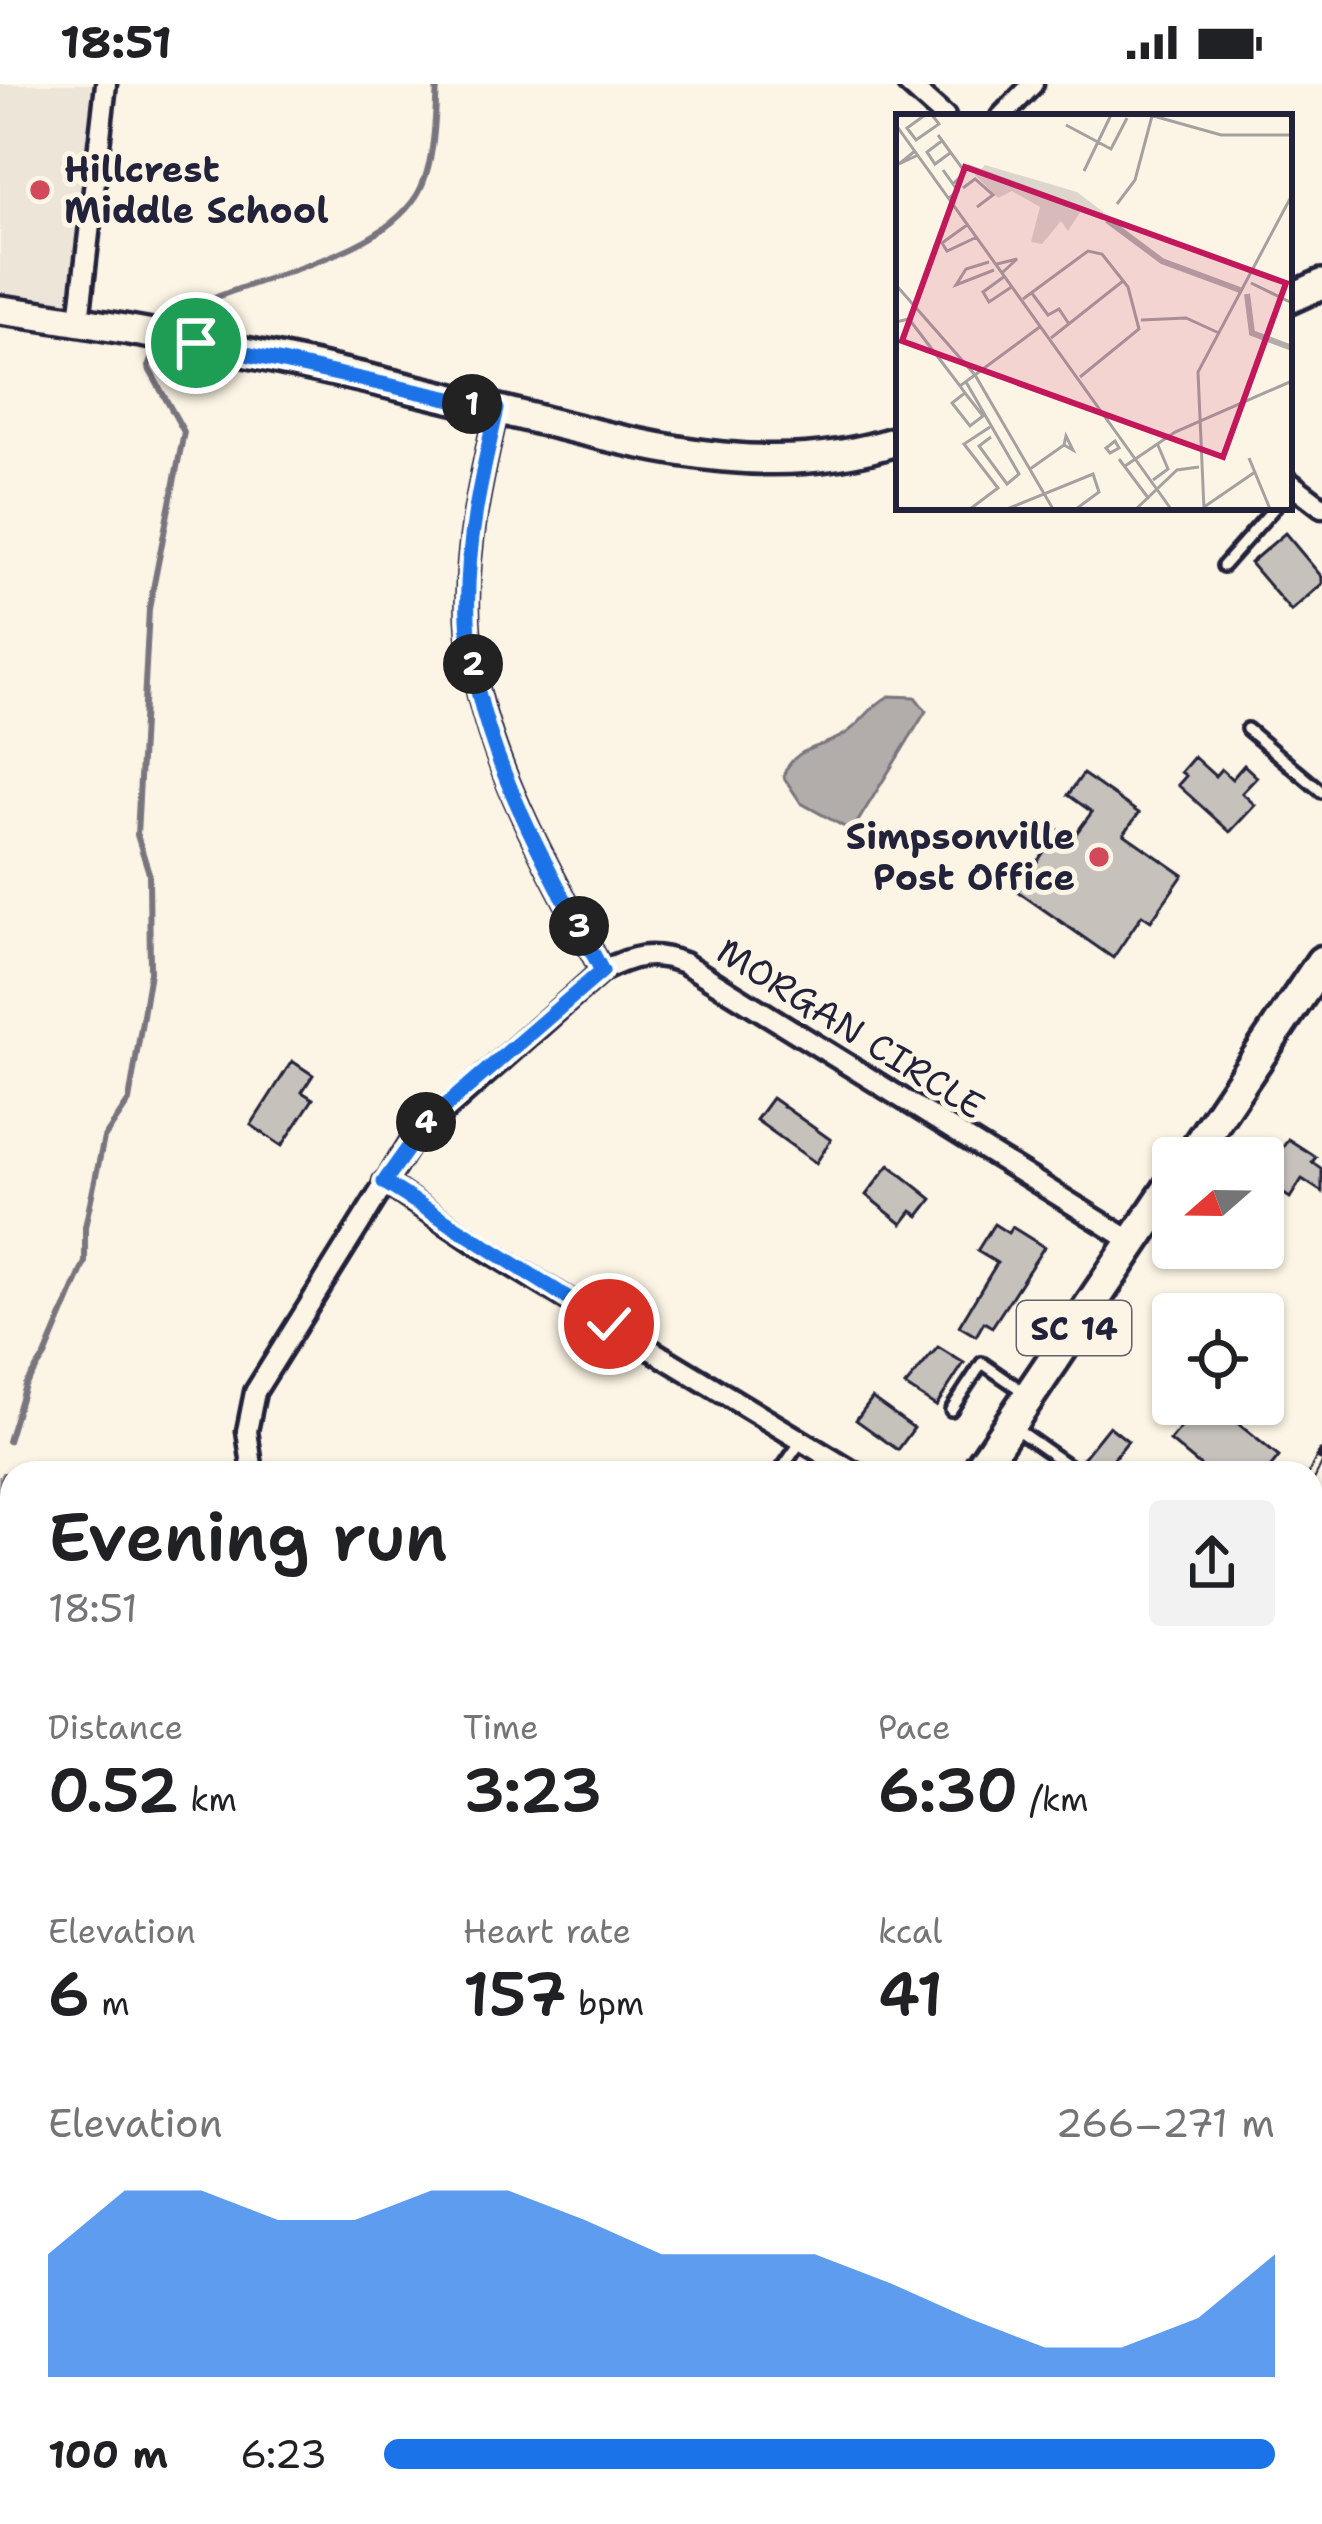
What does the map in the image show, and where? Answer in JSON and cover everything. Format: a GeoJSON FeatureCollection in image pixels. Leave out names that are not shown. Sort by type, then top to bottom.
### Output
{"type":"FeatureCollection","features":[{"type":"Feature","properties":{"kind":"main road"},"geometry":{"type":"LineString","coordinates":[[1206,1137],[1312,998],[1322,962]]}},
{"type":"Feature","properties":{"kind":"main road","name":"SC 14"},"geometry":{"type":"LineString","coordinates":[[985,1461],[1152,1213]]}},
{"type":"Feature","properties":{"kind":"street"},"geometry":{"type":"LineString","coordinates":[[79,321],[106,84]]}},
{"type":"Feature","properties":{"kind":"street"},"geometry":{"type":"LineString","coordinates":[[908,84],[942,114]]}},
{"type":"Feature","properties":{"kind":"street"},"geometry":{"type":"LineString","coordinates":[[1004,114],[1033,84]]}},
{"type":"Feature","properties":{"kind":"street"},"geometry":{"type":"LineString","coordinates":[[1292,298],[1322,284]]}},
{"type":"Feature","properties":{"kind":"street"},"geometry":{"type":"LineString","coordinates":[[0,310],[79,321],[497,409],[651,447],[761,462],[850,454],[896,441]]}},
{"type":"Feature","properties":{"kind":"street"},"geometry":{"type":"LineString","coordinates":[[497,409],[469,562],[474,672],[504,767],[602,971]]}},
{"type":"Feature","properties":{"kind":"street"},"geometry":{"type":"LineString","coordinates":[[1292,487],[1322,507]]}},
{"type":"Feature","properties":{"kind":"street","name":"MORGAN CIRCLE"},"geometry":{"type":"LineString","coordinates":[[252,1461],[247,1431],[255,1392],[384,1182],[426,1123],[602,971],[633,956],[667,956],[684,963],[1132,1241]]}},
{"type":"Feature","properties":{"kind":"street"},"geometry":{"type":"LineString","coordinates":[[384,1182],[481,1247],[836,1461]]}},
{"type":"Feature","properties":{"kind":"lane"},"geometry":{"type":"LineString","coordinates":[[1223,566],[1272,510]]}},
{"type":"Feature","properties":{"kind":"lane"},"geometry":{"type":"LineString","coordinates":[[1246,729],[1322,792]]}},
{"type":"Feature","properties":{"kind":"lane"},"geometry":{"type":"LineString","coordinates":[[951,1410],[982,1363],[1028,1395]]}},
{"type":"Feature","properties":{"kind":"lane"},"geometry":{"type":"LineString","coordinates":[[1009,1424],[1062,1461]]}},
{"type":"Feature","properties":{"kind":"lane"},"geometry":{"type":"LineString","coordinates":[[787,1461],[802,1440]]}},
{"type":"Feature","properties":{"kind":"shaded area","name":"Hillcrest Middle School"},"geometry":{"type":"Polygon","coordinates":[[[0,84],[92,84],[69,306],[0,295],[0,84]]]}},
{"type":"Feature","properties":{"kind":"shaded area"},"geometry":{"type":"Polygon","coordinates":[[[889,696],[915,697],[926,711],[852,831],[801,803],[783,776],[795,758],[845,734],[889,696]]]}},
{"type":"Feature","properties":{"kind":"building"},"geometry":{"type":"Polygon","coordinates":[[[1285,533],[1322,577],[1322,584],[1291,611],[1250,563],[1285,533]]]}},
{"type":"Feature","properties":{"kind":"building"},"geometry":{"type":"Polygon","coordinates":[[[1194,757],[1215,776],[1221,769],[1232,779],[1244,765],[1257,777],[1242,793],[1255,805],[1230,832],[1178,785],[1186,776],[1181,772],[1194,757]]]}},
{"type":"Feature","properties":{"kind":"building","name":"Simpsonville Post Office"},"geometry":{"type":"Polygon","coordinates":[[[1083,774],[1139,813],[1124,834],[1183,875],[1151,921],[1142,915],[1113,958],[1017,891],[1059,830],[1072,839],[1092,812],[1068,795],[1083,774]]]}},
{"type":"Feature","properties":{"kind":"building"},"geometry":{"type":"Polygon","coordinates":[[[292,1061],[313,1075],[302,1092],[313,1099],[282,1146],[251,1125],[292,1061]]]}},
{"type":"Feature","properties":{"kind":"building"},"geometry":{"type":"Polygon","coordinates":[[[772,1098],[831,1140],[816,1163],[756,1120],[772,1098]]]}},
{"type":"Feature","properties":{"kind":"building"},"geometry":{"type":"Polygon","coordinates":[[[1288,1139],[1316,1157],[1312,1162],[1322,1169],[1322,1192],[1302,1179],[1290,1198],[1284,1194],[1288,1139]]]}},
{"type":"Feature","properties":{"kind":"building"},"geometry":{"type":"Polygon","coordinates":[[[889,1165],[932,1199],[919,1216],[912,1211],[902,1224],[866,1195],[889,1165]]]}},
{"type":"Feature","properties":{"kind":"building"},"geometry":{"type":"Polygon","coordinates":[[[994,1224],[1008,1233],[1012,1227],[1044,1247],[992,1327],[984,1322],[976,1336],[959,1326],[997,1263],[977,1251],[994,1224]]]}},
{"type":"Feature","properties":{"kind":"building"},"geometry":{"type":"Polygon","coordinates":[[[938,1347],[964,1363],[936,1406],[905,1386],[938,1347]]]}},
{"type":"Feature","properties":{"kind":"building"},"geometry":{"type":"Polygon","coordinates":[[[872,1398],[914,1428],[898,1450],[856,1420],[872,1398]]]}},
{"type":"Feature","properties":{"kind":"building"},"geometry":{"type":"Polygon","coordinates":[[[1183,1425],[1240,1425],[1279,1457],[1276,1461],[1194,1461],[1170,1441],[1183,1425]]]}},
{"type":"Feature","properties":{"kind":"building"},"geometry":{"type":"Polygon","coordinates":[[[1109,1426],[1128,1441],[1112,1461],[1081,1461],[1109,1426]]]}},
{"type":"Feature","properties":{"kind":"waterway"},"geometry":{"type":"LineString","coordinates":[[168,321],[336,254],[396,219],[417,195],[427,170],[437,84]]}},
{"type":"Feature","properties":{"kind":"waterway"},"geometry":{"type":"LineString","coordinates":[[8,1441],[25,1385],[45,1356],[85,1262],[85,1227],[104,1138],[129,1101],[150,972],[149,873],[137,835],[149,609],[184,432],[148,367],[155,350]]}},
{"type":"Feature","properties":{"kind":"railway"},"geometry":{"type":"LineString","coordinates":[[1319,1461],[1322,1454]]}},
{"type":"Feature","properties":{"kind":"place","name":"Hillcrest Middle School"},"geometry":{"type":"Point","coordinates":[40,190]}},
{"type":"Feature","properties":{"kind":"place","name":"Simpsonville Post Office"},"geometry":{"type":"Point","coordinates":[1099,857]}},
{"type":"Feature","properties":{"kind":"route"},"geometry":{"type":"LineString","coordinates":[[196,343],[497,409],[469,562],[467,616],[474,672],[495,746],[550,871],[602,971],[426,1123],[384,1182],[609,1324]]}}]}
